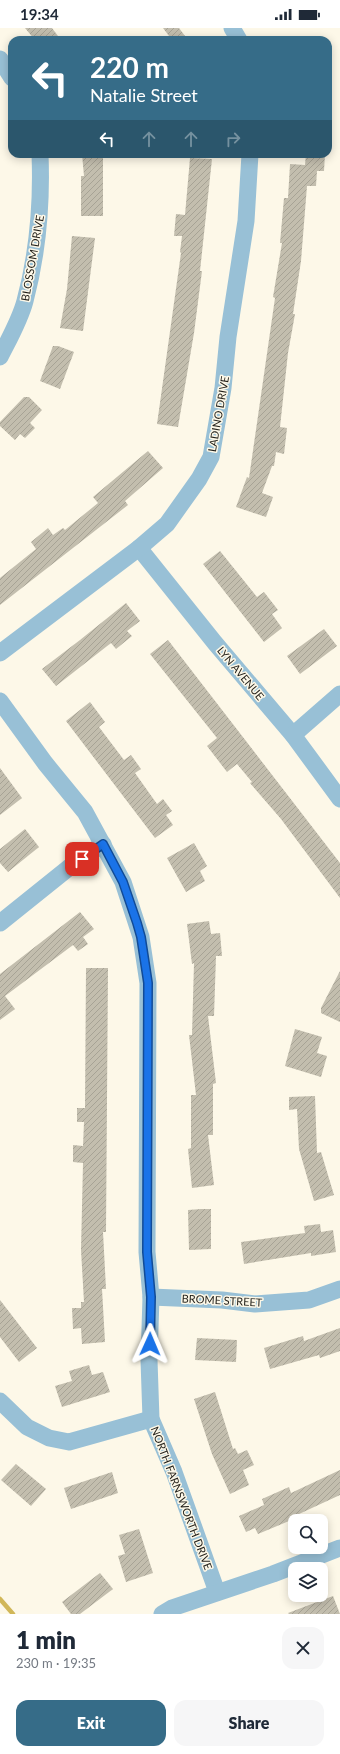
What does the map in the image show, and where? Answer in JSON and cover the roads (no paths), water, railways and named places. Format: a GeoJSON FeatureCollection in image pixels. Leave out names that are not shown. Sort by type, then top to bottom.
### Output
{"type":"FeatureCollection","features":[{"type":"Feature","properties":{"kind":"street"},"geometry":{"type":"LineString","coordinates":[[0,59],[8,72]]}},
{"type":"Feature","properties":{"kind":"street","name":"BLOSSOM DRIVE"},"geometry":{"type":"LineString","coordinates":[[0,357],[25,302],[39,230],[42,188],[40,158]]}},
{"type":"Feature","properties":{"kind":"street","name":"LADINO DRIVE"},"geometry":{"type":"LineString","coordinates":[[0,654],[139,548],[167,524],[199,479],[211,457],[223,388],[228,337],[246,222],[250,158]]}},
{"type":"Feature","properties":{"kind":"street","name":"LYN AVENUE"},"geometry":{"type":"LineString","coordinates":[[139,548],[215,643],[292,735],[340,800]]}},
{"type":"Feature","properties":{"kind":"street"},"geometry":{"type":"LineString","coordinates":[[292,735],[340,694]]}},
{"type":"Feature","properties":{"kind":"street","name":"NORTH FARNSWORTH DRIVE"},"geometry":{"type":"LineString","coordinates":[[0,701],[45,763],[85,812],[123,882],[141,937],[148,983],[147,1252],[151,1297],[150,1360],[152,1419],[174,1472],[217,1592]]}},
{"type":"Feature","properties":{"kind":"street"},"geometry":{"type":"LineString","coordinates":[[0,923],[71,866],[103,844]]}},
{"type":"Feature","properties":{"kind":"street","name":"BROME STREET"},"geometry":{"type":"LineString","coordinates":[[151,1297],[222,1300],[255,1304],[309,1300],[340,1289]]}},
{"type":"Feature","properties":{"kind":"street"},"geometry":{"type":"LineString","coordinates":[[0,1400],[27,1427],[49,1438],[69,1442],[152,1419]]}},
{"type":"Feature","properties":{"kind":"street"},"geometry":{"type":"LineString","coordinates":[[162,1614],[172,1608],[273,1574],[340,1548]]}},
{"type":"Feature","properties":{"kind":"waterway"},"geometry":{"type":"LineString","coordinates":[[0,1599],[13,1614]]}}]}
